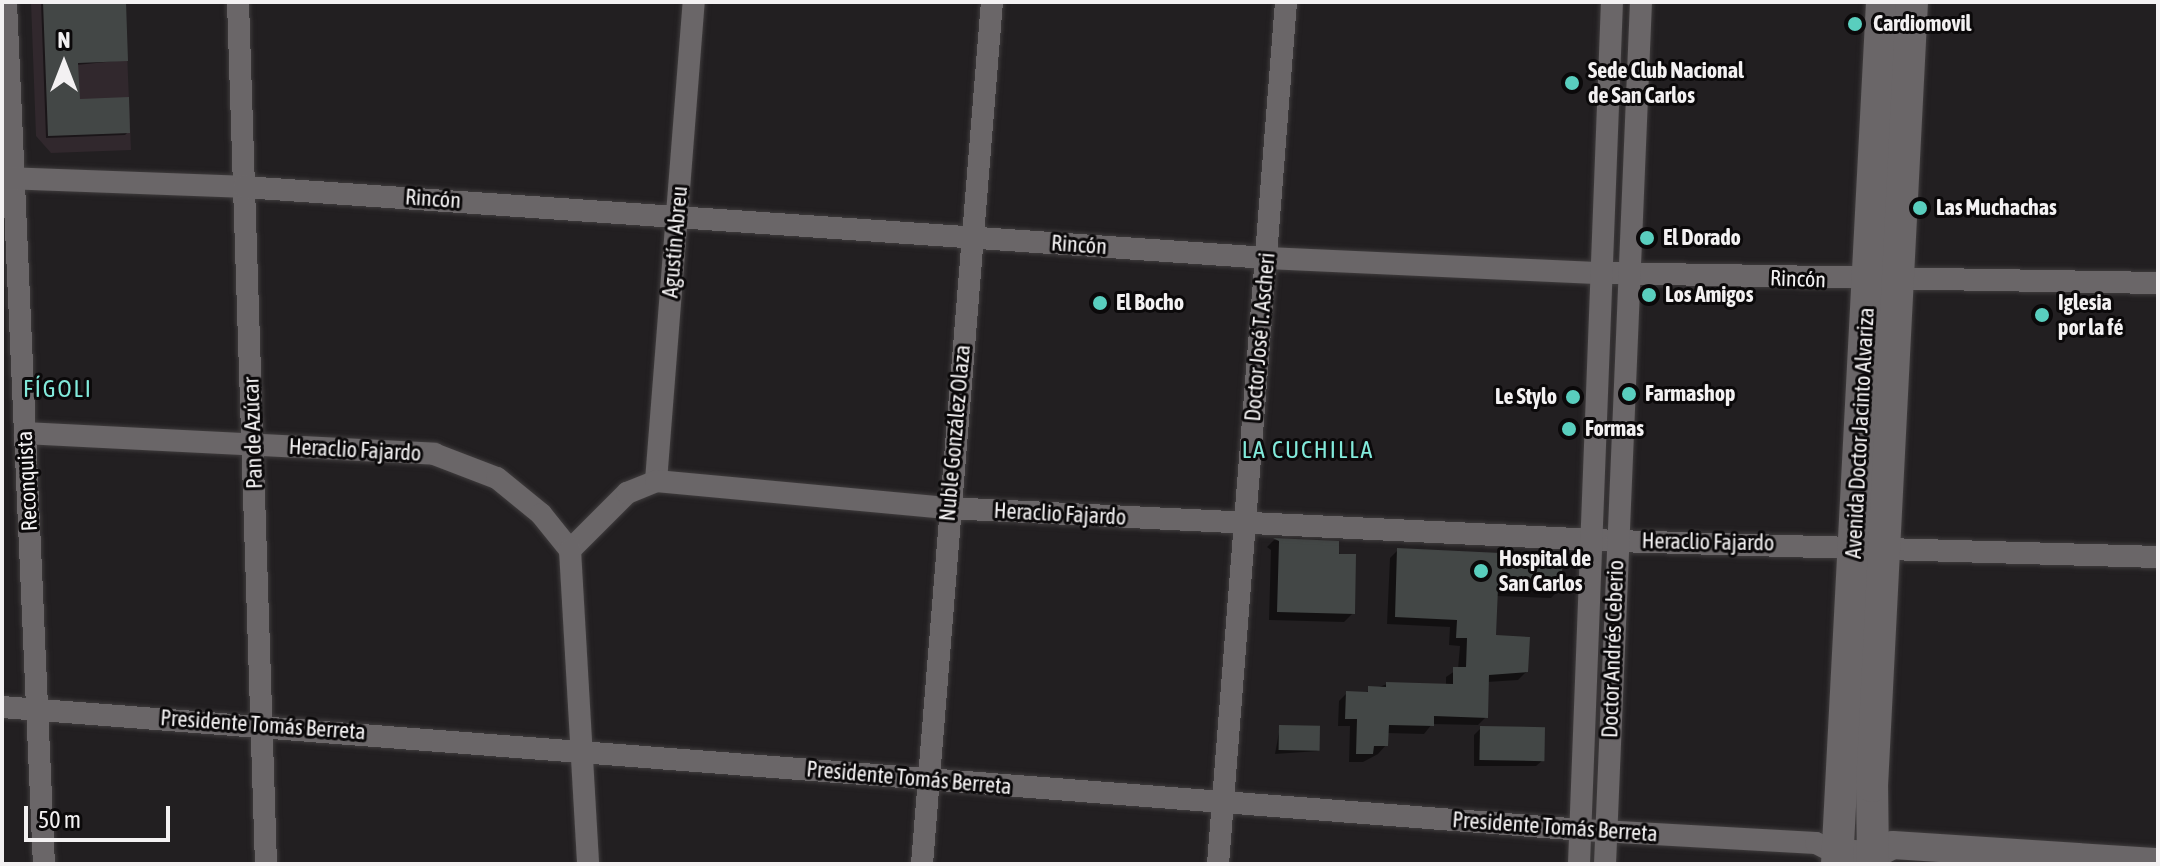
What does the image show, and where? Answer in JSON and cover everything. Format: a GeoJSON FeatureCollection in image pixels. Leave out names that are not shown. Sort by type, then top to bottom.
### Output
{"type":"FeatureCollection","features":[{"type":"Feature","properties":{"kind":"main road","name":"Avenida Doctor Jacinto Alvariza"},"geometry":{"type":"LineString","coordinates":[[1831,847],[1844,784],[1870,545],[1882,281],[1882,2]]}},
{"type":"Feature","properties":{"kind":"main road","name":"Avenida Doctor Jacinto Alvariza"},"geometry":{"type":"LineString","coordinates":[[1882,281],[1912,2]]}},
{"type":"Feature","properties":{"kind":"main road","name":"Avenida Doctor Jacinto Alvariza"},"geometry":{"type":"LineString","coordinates":[[1870,545],[1878,848]]}},
{"type":"Feature","properties":{"kind":"street","name":"Reconquista"},"geometry":{"type":"LineString","coordinates":[[6,2],[8,179],[25,433],[44,864]]}},
{"type":"Feature","properties":{"kind":"street","name":"Pan de Azúcar"},"geometry":{"type":"LineString","coordinates":[[238,2],[264,725],[266,864]]}},
{"type":"Feature","properties":{"kind":"street","name":"Agustín Abreu"},"geometry":{"type":"LineString","coordinates":[[656,481],[694,2]]}},
{"type":"Feature","properties":{"kind":"street","name":"Nuble González Olaza"},"geometry":{"type":"LineString","coordinates":[[922,864],[947,508],[992,2]]}},
{"type":"Feature","properties":{"kind":"street","name":"Doctor José T. Ascheri"},"geometry":{"type":"LineString","coordinates":[[1218,864],[1286,2]]}},
{"type":"Feature","properties":{"kind":"street","name":"Doctor Andrés Ceberio"},"geometry":{"type":"LineString","coordinates":[[1579,864],[1583,830],[1590,540],[1612,2]]}},
{"type":"Feature","properties":{"kind":"street","name":"Doctor Andrés Ceberio"},"geometry":{"type":"LineString","coordinates":[[1605,864],[1616,541],[1641,2]]}},
{"type":"Feature","properties":{"kind":"street","name":"Rincón"},"geometry":{"type":"LineString","coordinates":[[8,179],[244,187],[1267,258],[1629,274],[1882,281],[2158,283]]}},
{"type":"Feature","properties":{"kind":"street","name":"Heraclio Fajardo"},"geometry":{"type":"LineString","coordinates":[[25,433],[400,450],[467,464],[521,496],[570,550]]}},
{"type":"Feature","properties":{"kind":"street","name":"Heraclio Fajardo"},"geometry":{"type":"LineString","coordinates":[[656,481],[947,508],[1590,540],[1870,545],[2158,557]]}},
{"type":"Feature","properties":{"kind":"street"},"geometry":{"type":"LineString","coordinates":[[588,864],[570,550],[627,493],[656,481]]}},
{"type":"Feature","properties":{"kind":"street","name":"Presidente Tomás Berreta"},"geometry":{"type":"LineString","coordinates":[[2,707],[1607,832],[1831,847],[2158,862]]}},
{"type":"Feature","properties":{"kind":"shaded area"},"geometry":{"type":"Polygon","coordinates":[[[31,2],[125,2],[131,150],[51,153],[36,136],[31,2]]]}},
{"type":"Feature","properties":{"kind":"building"},"geometry":{"type":"Polygon","coordinates":[[[43,2],[126,2],[128,61],[78,63],[80,99],[129,97],[130,133],[48,136],[43,2]]]}},
{"type":"Feature","properties":{"kind":"building"},"geometry":{"type":"Polygon","coordinates":[[[1273,538],[1339,541],[1339,554],[1356,554],[1355,614],[1277,612],[1279,541],[1273,538]]]}},
{"type":"Feature","properties":{"kind":"building"},"geometry":{"type":"Polygon","coordinates":[[[1397,548],[1563,556],[1561,591],[1498,588],[1496,635],[1530,637],[1528,672],[1489,675],[1488,718],[1434,716],[1434,726],[1389,725],[1388,746],[1374,746],[1373,754],[1356,754],[1357,719],[1345,719],[1346,691],[1368,692],[1368,686],[1386,687],[1386,682],[1453,684],[1453,667],[1466,667],[1467,638],[1456,638],[1457,620],[1395,617],[1397,548]]]}},
{"type":"Feature","properties":{"kind":"building"},"geometry":{"type":"Polygon","coordinates":[[[1279,725],[1320,726],[1320,751],[1279,750],[1279,725]]]}},
{"type":"Feature","properties":{"kind":"building"},"geometry":{"type":"Polygon","coordinates":[[[1480,726],[1545,727],[1544,761],[1479,760],[1480,726]]]}},
{"type":"Feature","properties":{"kind":"place","name":"Cardiomovil"},"geometry":{"type":"Point","coordinates":[1855,24]}},
{"type":"Feature","properties":{"kind":"place","name":"Sede Club Nacional de San Carlos"},"geometry":{"type":"Point","coordinates":[1572,83]}},
{"type":"Feature","properties":{"kind":"place","name":"Las Muchachas"},"geometry":{"type":"Point","coordinates":[1920,208]}},
{"type":"Feature","properties":{"kind":"place","name":"El Dorado"},"geometry":{"type":"Point","coordinates":[1647,238]}},
{"type":"Feature","properties":{"kind":"place","name":"Los Amigos"},"geometry":{"type":"Point","coordinates":[1649,295]}},
{"type":"Feature","properties":{"kind":"place","name":"El Bocho"},"geometry":{"type":"Point","coordinates":[1100,303]}},
{"type":"Feature","properties":{"kind":"place","name":"Iglesia por la fé"},"geometry":{"type":"Point","coordinates":[2042,315]}},
{"type":"Feature","properties":{"kind":"place","name":"Farmashop"},"geometry":{"type":"Point","coordinates":[1629,394]}},
{"type":"Feature","properties":{"kind":"place","name":"Le Stylo"},"geometry":{"type":"Point","coordinates":[1573,397]}},
{"type":"Feature","properties":{"kind":"place","name":"Formas"},"geometry":{"type":"Point","coordinates":[1569,429]}},
{"type":"Feature","properties":{"kind":"place","name":"Hospital de San Carlos"},"geometry":{"type":"Point","coordinates":[1481,571]}},
{"type":"Feature","properties":{"kind":"district","name":"FÍGOLI"},"geometry":{"type":"Point","coordinates":[58,389]}},
{"type":"Feature","properties":{"kind":"district","name":"LA CUCHILLA"},"geometry":{"type":"Point","coordinates":[1308,450]}}]}
